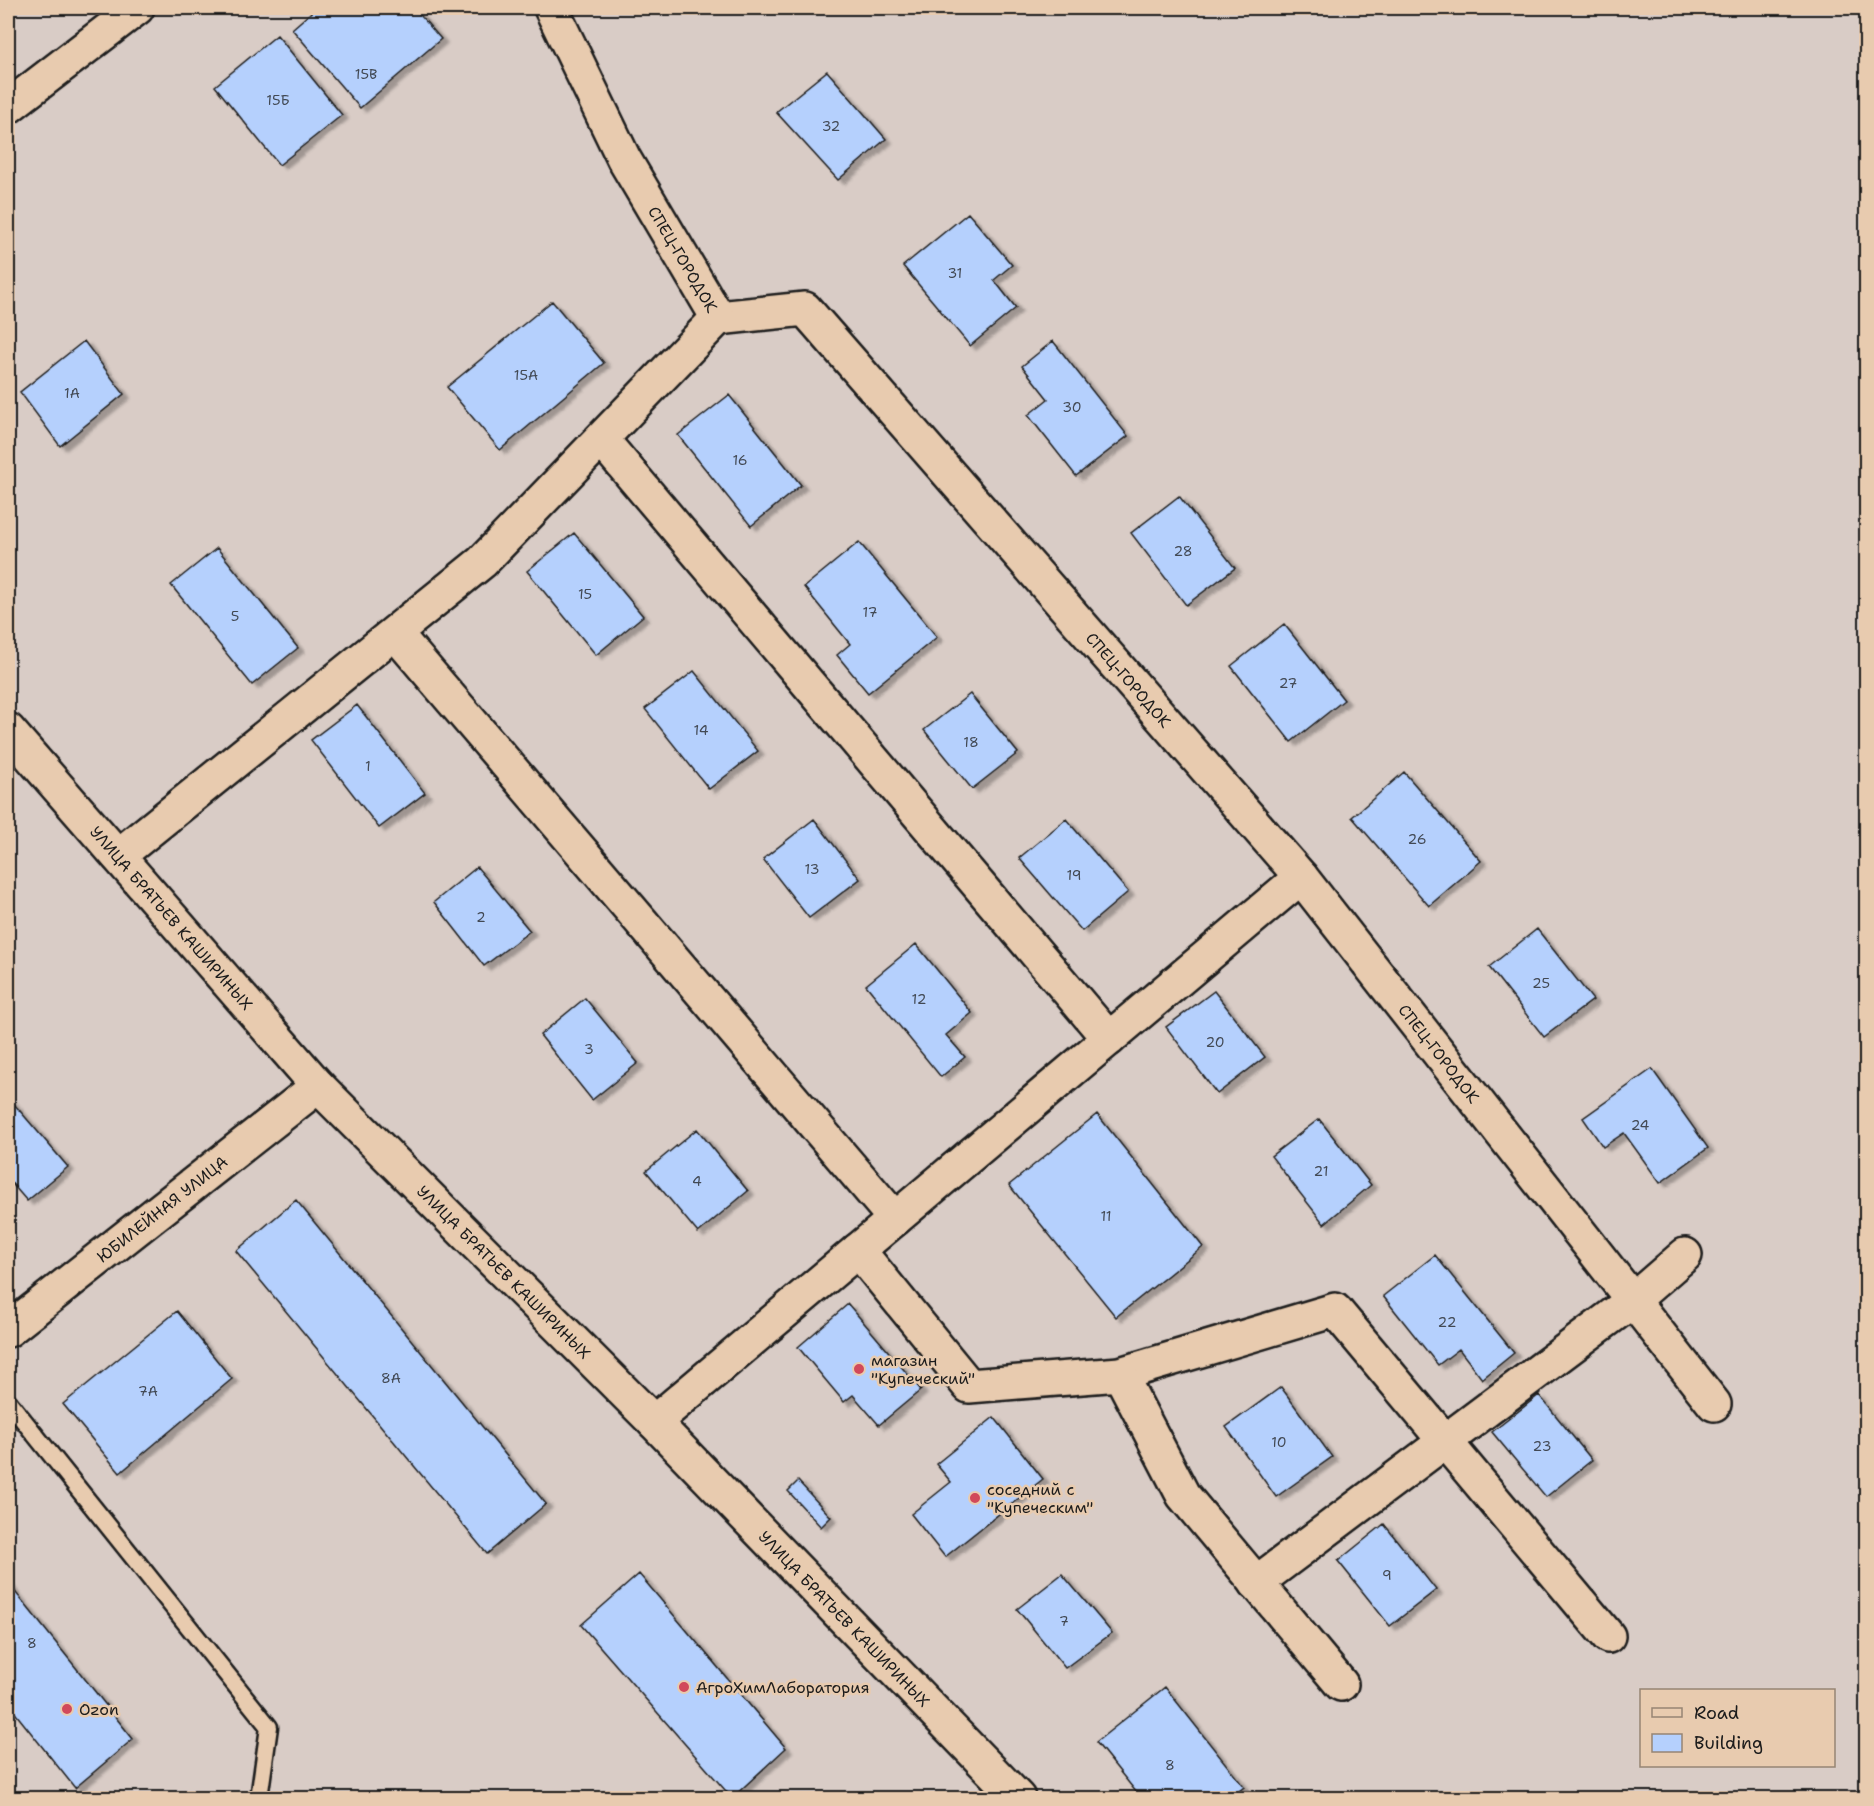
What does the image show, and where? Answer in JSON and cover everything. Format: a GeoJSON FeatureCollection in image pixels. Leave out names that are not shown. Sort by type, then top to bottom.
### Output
{"type":"FeatureCollection","features":[{"type":"Feature","properties":{"kind":"street"},"geometry":{"type":"LineString","coordinates":[[8,107],[136,8]]}},
{"type":"Feature","properties":{"kind":"street","name":"СПЕЦ-ГОРОДОК"},"geometry":{"type":"LineString","coordinates":[[550,8],[624,159],[718,318],[805,309],[1301,877],[1714,1404]]}},
{"type":"Feature","properties":{"kind":"street"},"geometry":{"type":"LineString","coordinates":[[118,856],[482,562],[718,318]]}},
{"type":"Feature","properties":{"kind":"street"},"geometry":{"type":"LineString","coordinates":[[602,440],[1109,1039]]}},
{"type":"Feature","properties":{"kind":"street"},"geometry":{"type":"LineString","coordinates":[[395,633],[895,1219]]}},
{"type":"Feature","properties":{"kind":"street","name":"УЛИЦА БРАТЬЕВ КАШИРИНЫХ"},"geometry":{"type":"LineString","coordinates":[[8,730],[318,1086],[654,1422],[1018,1798]]}},
{"type":"Feature","properties":{"kind":"street"},"geometry":{"type":"LineString","coordinates":[[654,1422],[1301,877]]}},
{"type":"Feature","properties":{"kind":"street","name":"ЮБИЛЕЙНАЯ УЛИЦА"},"geometry":{"type":"LineString","coordinates":[[8,1330],[318,1086]]}},
{"type":"Feature","properties":{"kind":"street"},"geometry":{"type":"LineString","coordinates":[[858,1250],[969,1386],[1120,1374],[1335,1310],[1608,1636]]}},
{"type":"Feature","properties":{"kind":"street"},"geometry":{"type":"LineString","coordinates":[[1256,1583],[1632,1301],[1685,1255]]}},
{"type":"Feature","properties":{"kind":"street"},"geometry":{"type":"LineString","coordinates":[[1120,1374],[1183,1495],[1341,1684]]}},
{"type":"Feature","properties":{"kind":"lane"},"geometry":{"type":"LineString","coordinates":[[8,1401],[269,1727],[259,1798]]}},
{"type":"Feature","properties":{"kind":"building"},"geometry":{"type":"Polygon","coordinates":[[[316,8],[414,8],[441,39],[360,108],[292,29],[316,8]]]}},
{"type":"Feature","properties":{"kind":"building"},"geometry":{"type":"Polygon","coordinates":[[[277,35],[342,115],[279,165],[215,86],[277,35]]]}},
{"type":"Feature","properties":{"kind":"building"},"geometry":{"type":"Polygon","coordinates":[[[827,71],[886,139],[838,180],[776,112],[827,71]]]}},
{"type":"Feature","properties":{"kind":"building"},"geometry":{"type":"Polygon","coordinates":[[[968,213],[1012,265],[994,280],[1016,308],[970,346],[903,266],[968,213]]]}},
{"type":"Feature","properties":{"kind":"building"},"geometry":{"type":"Polygon","coordinates":[[[552,301],[604,363],[500,450],[447,387],[552,301]]]}},
{"type":"Feature","properties":{"kind":"building"},"geometry":{"type":"Polygon","coordinates":[[[84,341],[124,394],[60,446],[20,392],[84,341]]]}},
{"type":"Feature","properties":{"kind":"building"},"geometry":{"type":"Polygon","coordinates":[[[1053,341],[1128,436],[1076,476],[1028,415],[1048,399],[1022,366],[1053,341]]]}},
{"type":"Feature","properties":{"kind":"building"},"geometry":{"type":"Polygon","coordinates":[[[729,395],[801,485],[751,526],[678,435],[729,395]]]}},
{"type":"Feature","properties":{"kind":"building"},"geometry":{"type":"Polygon","coordinates":[[[1179,496],[1235,568],[1186,605],[1131,533],[1179,496]]]}},
{"type":"Feature","properties":{"kind":"building"},"geometry":{"type":"Polygon","coordinates":[[[574,533],[643,616],[596,655],[527,571],[574,533]]]}},
{"type":"Feature","properties":{"kind":"building"},"geometry":{"type":"Polygon","coordinates":[[[859,542],[937,637],[868,693],[837,655],[850,644],[804,587],[859,542]]]}},
{"type":"Feature","properties":{"kind":"building"},"geometry":{"type":"Polygon","coordinates":[[[217,548],[298,648],[252,685],[171,585],[217,548]]]}},
{"type":"Feature","properties":{"kind":"building"},"geometry":{"type":"Polygon","coordinates":[[[1284,624],[1344,700],[1291,742],[1231,666],[1284,624]]]}},
{"type":"Feature","properties":{"kind":"building"},"geometry":{"type":"Polygon","coordinates":[[[694,671],[758,751],[709,789],[645,709],[694,671]]]}},
{"type":"Feature","properties":{"kind":"building"},"geometry":{"type":"Polygon","coordinates":[[[970,694],[1018,753],[972,789],[924,730],[970,694]]]}},
{"type":"Feature","properties":{"kind":"building"},"geometry":{"type":"Polygon","coordinates":[[[357,705],[425,793],[379,828],[311,740],[357,705]]]}},
{"type":"Feature","properties":{"kind":"building"},"geometry":{"type":"Polygon","coordinates":[[[1404,772],[1481,861],[1429,906],[1352,817],[1404,772]]]}},
{"type":"Feature","properties":{"kind":"building"},"geometry":{"type":"Polygon","coordinates":[[[814,819],[860,879],[809,918],[763,859],[814,819]]]}},
{"type":"Feature","properties":{"kind":"building"},"geometry":{"type":"Polygon","coordinates":[[[1066,819],[1128,892],[1082,931],[1019,858],[1066,819]]]}},
{"type":"Feature","properties":{"kind":"building"},"geometry":{"type":"Polygon","coordinates":[[[477,867],[530,931],[484,966],[434,902],[477,867]]]}},
{"type":"Feature","properties":{"kind":"building"},"geometry":{"type":"Polygon","coordinates":[[[1537,929],[1593,1000],[1544,1037],[1489,967],[1537,929]]]}},
{"type":"Feature","properties":{"kind":"building"},"geometry":{"type":"Polygon","coordinates":[[[916,944],[972,1013],[946,1035],[965,1057],[941,1077],[866,985],[916,944]]]}},
{"type":"Feature","properties":{"kind":"building"},"geometry":{"type":"Polygon","coordinates":[[[1214,991],[1265,1057],[1217,1094],[1166,1027],[1214,991]]]}},
{"type":"Feature","properties":{"kind":"building"},"geometry":{"type":"Polygon","coordinates":[[[585,998],[638,1063],[592,1100],[540,1035],[585,998]]]}},
{"type":"Feature","properties":{"kind":"building"},"geometry":{"type":"Polygon","coordinates":[[[1652,1069],[1708,1148],[1660,1183],[1624,1133],[1603,1147],[1583,1118],[1652,1069]]]}},
{"type":"Feature","properties":{"kind":"building"},"geometry":{"type":"Polygon","coordinates":[[[8,1097],[68,1167],[27,1201],[8,1179],[8,1097]]]}},
{"type":"Feature","properties":{"kind":"building"},"geometry":{"type":"Polygon","coordinates":[[[1097,1114],[1203,1247],[1116,1317],[1009,1185],[1097,1114]]]}},
{"type":"Feature","properties":{"kind":"building"},"geometry":{"type":"Polygon","coordinates":[[[1319,1119],[1371,1185],[1324,1224],[1271,1156],[1319,1119]]]}},
{"type":"Feature","properties":{"kind":"building"},"geometry":{"type":"Polygon","coordinates":[[[697,1129],[748,1191],[698,1233],[646,1171],[697,1129]]]}},
{"type":"Feature","properties":{"kind":"building"},"geometry":{"type":"Polygon","coordinates":[[[296,1200],[546,1504],[487,1554],[236,1251],[296,1200]]]}},
{"type":"Feature","properties":{"kind":"building"},"geometry":{"type":"Polygon","coordinates":[[[1435,1255],[1514,1353],[1482,1379],[1459,1349],[1438,1365],[1383,1296],[1435,1255]]]}},
{"type":"Feature","properties":{"kind":"building","name":"магазин \"Купеческий\""},"geometry":{"type":"Polygon","coordinates":[[[848,1304],[921,1390],[879,1425],[853,1395],[844,1402],[798,1347],[848,1304]]]}},
{"type":"Feature","properties":{"kind":"building"},"geometry":{"type":"Polygon","coordinates":[[[177,1311],[232,1379],[120,1473],[63,1404],[177,1311]]]}},
{"type":"Feature","properties":{"kind":"building"},"geometry":{"type":"Polygon","coordinates":[[[1281,1387],[1332,1457],[1276,1497],[1226,1427],[1281,1387]]]}},
{"type":"Feature","properties":{"kind":"building"},"geometry":{"type":"Polygon","coordinates":[[[1539,1395],[1592,1460],[1546,1497],[1492,1432],[1539,1395]]]}},
{"type":"Feature","properties":{"kind":"building","name":"соседний с \"Купеческим\""},"geometry":{"type":"Polygon","coordinates":[[[994,1417],[1043,1479],[945,1557],[911,1514],[951,1482],[936,1464],[994,1417]]]}},
{"type":"Feature","properties":{"kind":"building"},"geometry":{"type":"Polygon","coordinates":[[[798,1481],[831,1517],[821,1527],[788,1491],[798,1481]]]}},
{"type":"Feature","properties":{"kind":"building"},"geometry":{"type":"Polygon","coordinates":[[[1384,1524],[1436,1590],[1390,1626],[1338,1561],[1384,1524]]]}},
{"type":"Feature","properties":{"kind":"building","name":"АгроХимЛаборатория"},"geometry":{"type":"Polygon","coordinates":[[[639,1574],[786,1748],[732,1798],[581,1625],[639,1574]]]}},
{"type":"Feature","properties":{"kind":"building"},"geometry":{"type":"Polygon","coordinates":[[[1062,1574],[1112,1633],[1065,1668],[1017,1609],[1062,1574]]]}},
{"type":"Feature","properties":{"kind":"building"},"geometry":{"type":"Polygon","coordinates":[[[8,1583],[133,1739],[75,1788],[8,1704],[8,1583]]]}},
{"type":"Feature","properties":{"kind":"building"},"geometry":{"type":"Polygon","coordinates":[[[1165,1687],[1244,1787],[1230,1798],[1141,1798],[1096,1742],[1165,1687]]]}},
{"type":"Feature","properties":{"kind":"place","name":"магазин \"Купеческий\""},"geometry":{"type":"Point","coordinates":[859,1369]}},
{"type":"Feature","properties":{"kind":"place","name":"соседний с \"Купеческим\""},"geometry":{"type":"Point","coordinates":[975,1498]}},
{"type":"Feature","properties":{"kind":"place","name":"АгроХимЛаборатория"},"geometry":{"type":"Point","coordinates":[684,1687]}},
{"type":"Feature","properties":{"kind":"place","name":"Ozon"},"geometry":{"type":"Point","coordinates":[67,1709]}}]}
